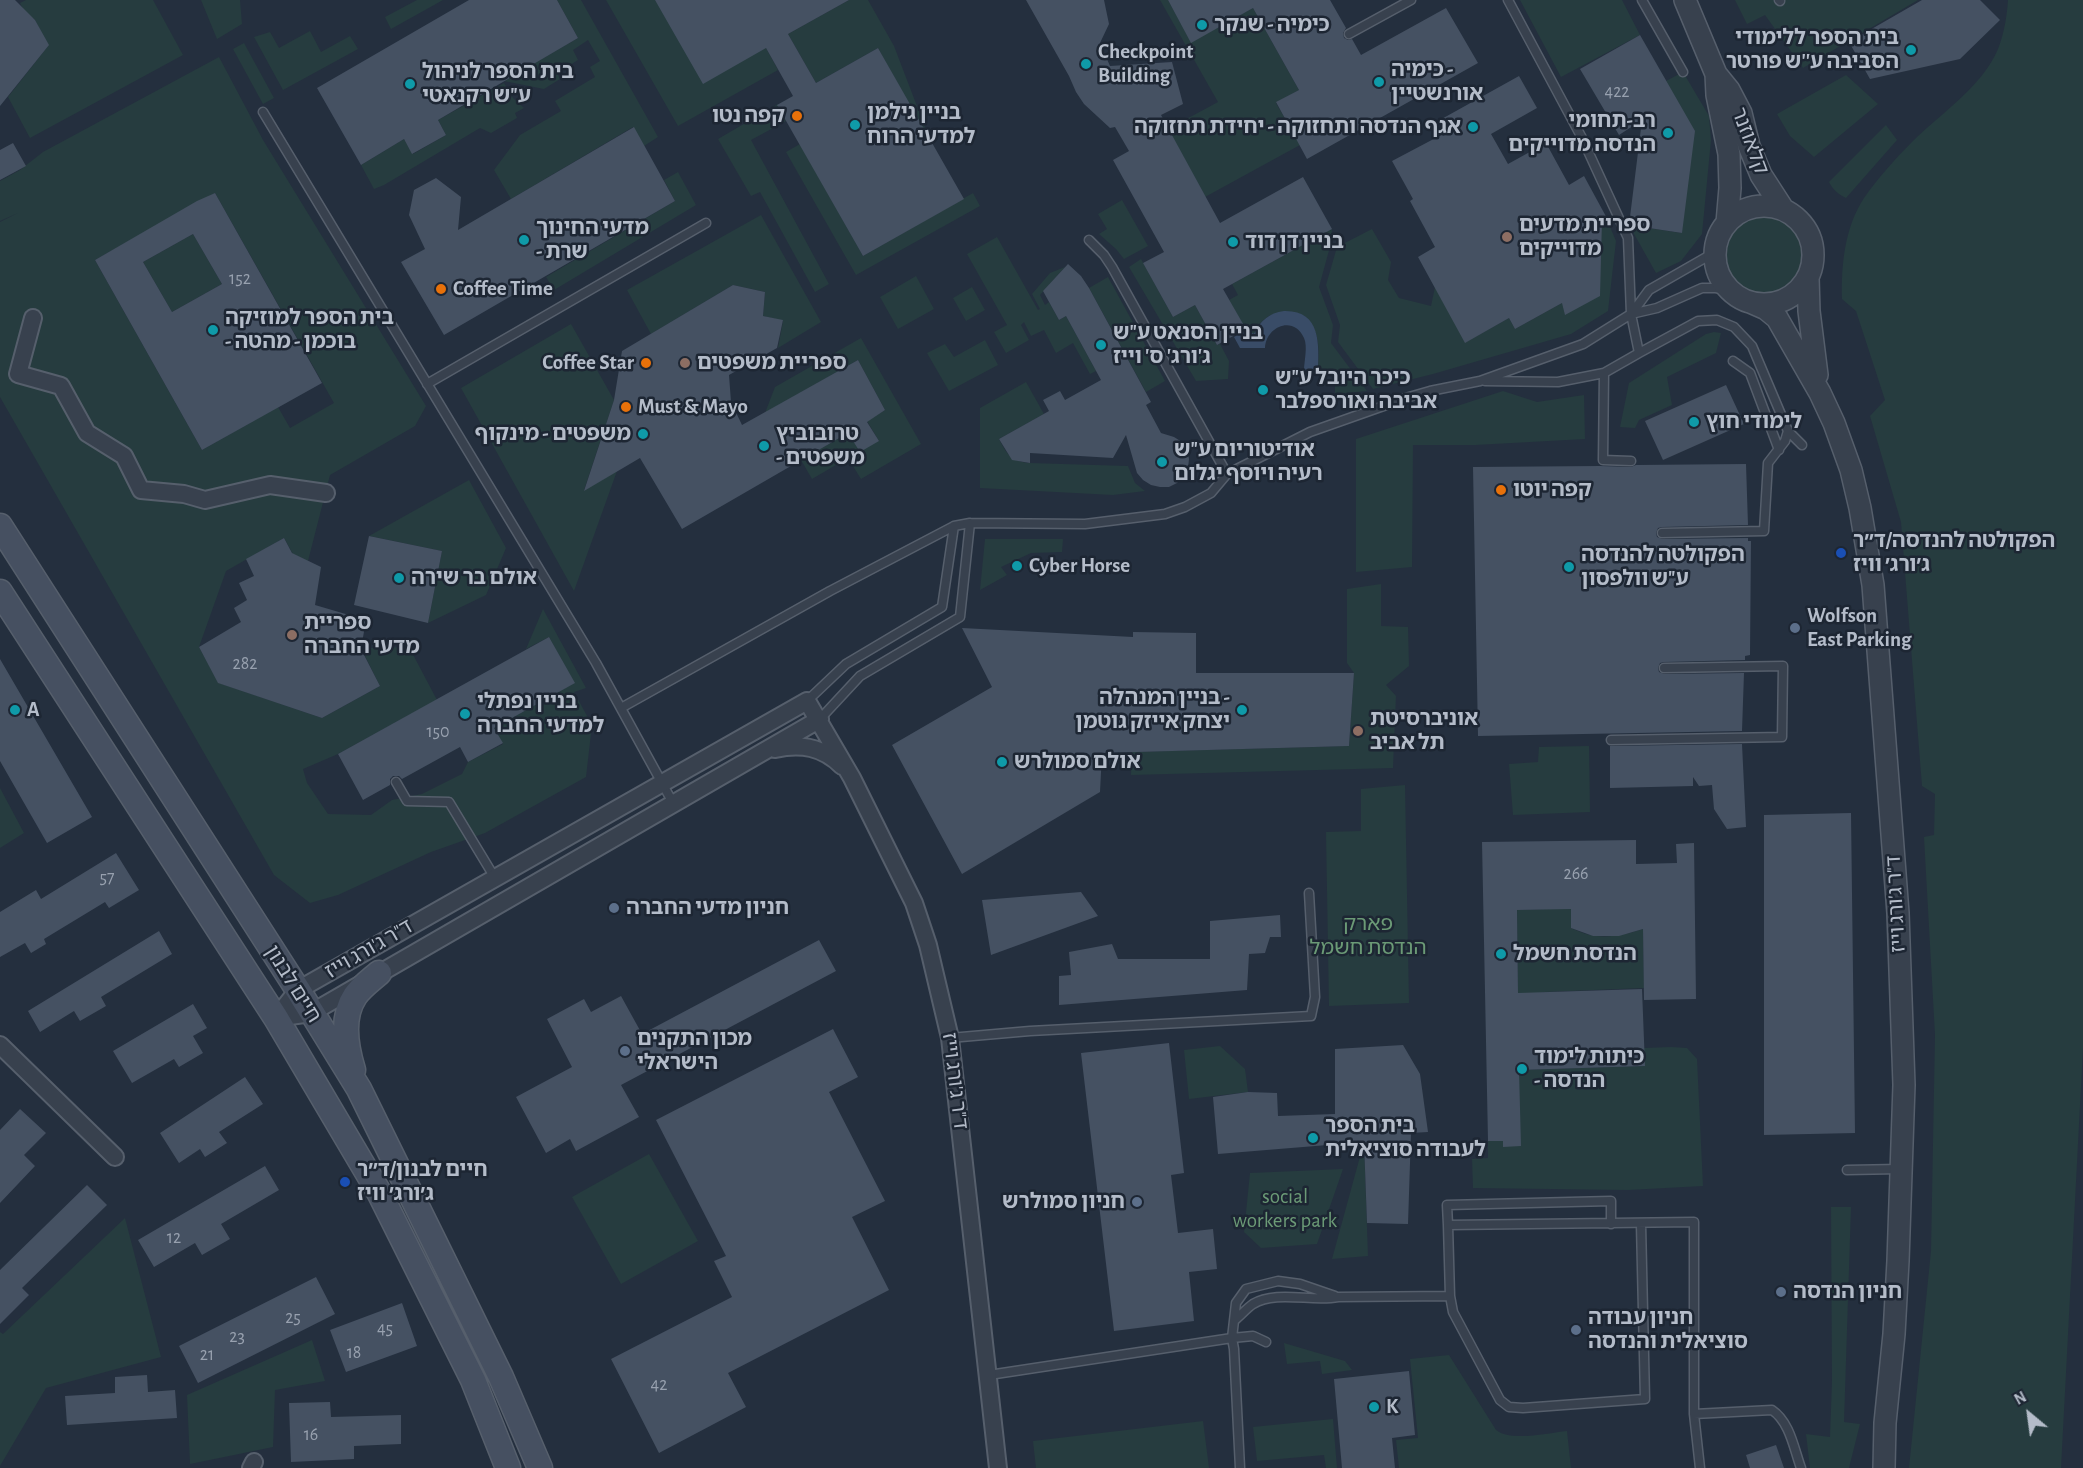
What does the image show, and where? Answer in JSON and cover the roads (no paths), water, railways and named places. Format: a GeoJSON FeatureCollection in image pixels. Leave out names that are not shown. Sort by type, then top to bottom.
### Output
{"type":"FeatureCollection","features":[{"type":"Feature","properties":{"kind":"main road","name":"חיים לבנון"},"geometry":{"type":"LineString","coordinates":[[0,526],[359,1089],[501,1377],[540,1468]]}},
{"type":"Feature","properties":{"kind":"main road","name":"חיים לבנון"},"geometry":{"type":"LineString","coordinates":[[0,592],[276,1018],[380,1194],[473,1380],[508,1468]]}},
{"type":"Feature","properties":{"kind":"main road"},"geometry":{"type":"LineString","coordinates":[[359,1089],[346,1039],[347,1022],[350,1006],[356,995],[379,973]]}},
{"type":"Feature","properties":{"kind":"street","name":"קלאוזנר"},"geometry":{"type":"LineString","coordinates":[[1685,0],[1716,74],[1729,90],[1741,113],[1749,146],[1761,175],[1782,209]]}},
{"type":"Feature","properties":{"kind":"street","name":"קלאוזנר"},"geometry":{"type":"LineString","coordinates":[[1716,74],[1717,95],[1729,154],[1730,188],[1727,223]]}},
{"type":"Feature","properties":{"kind":"street"},"geometry":{"type":"LineString","coordinates":[[1768,206],[1782,209],[1804,225],[1810,237],[1813,250],[1808,277],[1790,297],[1764,304],[1750,302],[1731,291],[1717,273],[1715,246],[1719,234],[1738,213],[1752,207],[1768,206]]}},
{"type":"Feature","properties":{"kind":"street","name":"ד\"ר ג'ורג וייז"},"geometry":{"type":"LineString","coordinates":[[1808,277],[1812,348],[1820,393]]}},
{"type":"Feature","properties":{"kind":"street","name":"ד\"ר ג'ורג וייז"},"geometry":{"type":"LineString","coordinates":[[1750,302],[1766,309],[1777,318],[1820,393],[1834,423],[1851,470],[1873,585],[1898,913],[1904,1085],[1894,1323],[1885,1424],[1884,1468]]}},
{"type":"Feature","properties":{"kind":"street"},"geometry":{"type":"LineString","coordinates":[[33,318],[18,374],[61,386],[87,433],[123,456],[141,490],[184,494],[205,500],[270,485],[326,493]]}},
{"type":"Feature","properties":{"kind":"street","name":"ד\"ר ג'ורג וייז"},"geometry":{"type":"LineString","coordinates":[[276,1018],[298,990],[807,701],[820,719],[852,778],[920,918],[950,1038],[998,1468]]}},
{"type":"Feature","properties":{"kind":"street","name":"ד\"ר ג'ורג וייז"},"geometry":{"type":"LineString","coordinates":[[276,1018],[311,1013],[820,719]]}},
{"type":"Feature","properties":{"kind":"street"},"geometry":{"type":"LineString","coordinates":[[755,756],[786,747],[812,747],[841,764],[852,778]]}},
{"type":"Feature","properties":{"kind":"street"},"geometry":{"type":"LineString","coordinates":[[0,1045],[115,1157]]}},
{"type":"Feature","properties":{"kind":"street","name":"ד\"ר ג'ורג וייז"},"geometry":{"type":"LineString","coordinates":[[1871,1468],[1885,1424]]}},
{"type":"Feature","properties":{"kind":"lane"},"geometry":{"type":"LineString","coordinates":[[1349,34],[1411,0]]}},
{"type":"Feature","properties":{"kind":"lane"},"geometry":{"type":"LineString","coordinates":[[1508,0],[1582,138],[1628,238],[1631,314],[1639,352]]}},
{"type":"Feature","properties":{"kind":"lane"},"geometry":{"type":"LineString","coordinates":[[1642,0],[1683,72]]}},
{"type":"Feature","properties":{"kind":"lane"},"geometry":{"type":"LineString","coordinates":[[263,112],[596,663],[673,802]]}},
{"type":"Feature","properties":{"kind":"lane"},"geometry":{"type":"LineString","coordinates":[[427,384],[706,223]]}},
{"type":"Feature","properties":{"kind":"lane"},"geometry":{"type":"LineString","coordinates":[[1089,240],[1112,267],[1227,474]]}},
{"type":"Feature","properties":{"kind":"lane"},"geometry":{"type":"LineString","coordinates":[[1631,314],[1649,290],[1710,255],[1715,246]]}},
{"type":"Feature","properties":{"kind":"lane"},"geometry":{"type":"LineString","coordinates":[[621,708],[830,591],[954,526],[970,523],[1085,524],[1146,518],[1185,507],[1211,493],[1227,474],[1310,432],[1409,397],[1480,381],[1583,344],[1631,314],[1657,308],[1702,288],[1731,291]]}},
{"type":"Feature","properties":{"kind":"lane"},"geometry":{"type":"LineString","coordinates":[[1480,381],[1558,382],[1604,373],[1698,321],[1717,320],[1734,327],[1752,346],[1788,431],[1802,445],[1779,450]]}},
{"type":"Feature","properties":{"kind":"lane"},"geometry":{"type":"LineString","coordinates":[[1733,361],[1750,373],[1779,450]]}},
{"type":"Feature","properties":{"kind":"lane"},"geometry":{"type":"LineString","coordinates":[[1604,373],[1603,460],[1631,461]]}},
{"type":"Feature","properties":{"kind":"lane"},"geometry":{"type":"LineString","coordinates":[[1662,533],[1764,531],[1768,463],[1785,441],[1788,431]]}},
{"type":"Feature","properties":{"kind":"lane"},"geometry":{"type":"LineString","coordinates":[[820,719],[860,676],[960,617],[970,523]]}},
{"type":"Feature","properties":{"kind":"lane"},"geometry":{"type":"LineString","coordinates":[[807,701],[846,664],[942,607],[954,526]]}},
{"type":"Feature","properties":{"kind":"lane"},"geometry":{"type":"LineString","coordinates":[[1611,740],[1782,737],[1783,666],[1664,668]]}},
{"type":"Feature","properties":{"kind":"lane"},"geometry":{"type":"LineString","coordinates":[[396,782],[407,801],[449,802],[495,878]]}},
{"type":"Feature","properties":{"kind":"lane"},"geometry":{"type":"LineString","coordinates":[[950,1038],[1030,1031],[1311,1016],[1315,997],[1309,893]]}},
{"type":"Feature","properties":{"kind":"lane"},"geometry":{"type":"LineString","coordinates":[[1848,1170],[1900,1169]]}},
{"type":"Feature","properties":{"kind":"lane"},"geometry":{"type":"LineString","coordinates":[[1611,1224],[1611,1202],[1447,1205],[1450,1296],[1453,1312],[1500,1400],[1509,1407],[1523,1408],[1645,1399],[1641,1224]]}},
{"type":"Feature","properties":{"kind":"lane"},"geometry":{"type":"LineString","coordinates":[[1448,1225],[1694,1222],[1694,1414],[1700,1468]]}},
{"type":"Feature","properties":{"kind":"lane"},"geometry":{"type":"LineString","coordinates":[[1240,1468],[1232,1338],[1236,1303],[1246,1289],[1278,1281],[1299,1284],[1338,1297]]}},
{"type":"Feature","properties":{"kind":"lane"},"geometry":{"type":"LineString","coordinates":[[1235,1320],[1253,1304],[1280,1297],[1322,1300],[1338,1297],[1450,1296]]}},
{"type":"Feature","properties":{"kind":"lane"},"geometry":{"type":"LineString","coordinates":[[989,1375],[1232,1338],[1254,1336],[1266,1342]]}},
{"type":"Feature","properties":{"kind":"lane"},"geometry":{"type":"LineString","coordinates":[[1694,1414],[1772,1410],[1785,1424],[1802,1468]]}},
{"type":"Feature","properties":{"kind":"water"},"geometry":{"type":"Polygon","coordinates":[[[1284,311],[1296,312],[1311,322],[1317,340],[1318,371],[1304,371],[1306,350],[1304,338],[1299,331],[1288,325],[1275,329],[1270,334],[1265,348],[1240,348],[1234,337],[1246,330],[1254,334],[1266,318],[1284,311]]]}},
{"type":"Feature","properties":{"kind":"place","name":"כימיה - שנקר"},"geometry":{"type":"Point","coordinates":[1202,25]}},
{"type":"Feature","properties":{"kind":"place","name":"בית הספר ללימודי הסביבה ע''ש פורטר"},"geometry":{"type":"Point","coordinates":[1911,50]}},
{"type":"Feature","properties":{"kind":"place","name":"Checkpoint Building"},"geometry":{"type":"Point","coordinates":[1086,64]}},
{"type":"Feature","properties":{"kind":"place","name":"כימיה - אורנשטיין"},"geometry":{"type":"Point","coordinates":[1379,82]}},
{"type":"Feature","properties":{"kind":"place","name":"בית הספר לניהול ע\"ש רקנאטי"},"geometry":{"type":"Point","coordinates":[410,84]}},
{"type":"Feature","properties":{"kind":"place","name":"קפה נטו"},"geometry":{"type":"Point","coordinates":[797,116]}},
{"type":"Feature","properties":{"kind":"place","name":"בניין גילמן למדעי הרוח"},"geometry":{"type":"Point","coordinates":[855,125]}},
{"type":"Feature","properties":{"kind":"place","name":"אגף הנדסה ותחזוקה - יחידת תחזוקה"},"geometry":{"type":"Point","coordinates":[1473,127]}},
{"type":"Feature","properties":{"kind":"place","name":"רב-תחומי הנדסה מדוייקים"},"geometry":{"type":"Point","coordinates":[1668,133]}},
{"type":"Feature","properties":{"kind":"place","name":"ספריית מדעים מדוייקים"},"geometry":{"type":"Point","coordinates":[1507,237]}},
{"type":"Feature","properties":{"kind":"place","name":"מדעי החינוך - שרת"},"geometry":{"type":"Point","coordinates":[524,240]}},
{"type":"Feature","properties":{"kind":"place","name":"בניין דן דוד"},"geometry":{"type":"Point","coordinates":[1233,242]}},
{"type":"Feature","properties":{"kind":"place","name":"Coffee Time"},"geometry":{"type":"Point","coordinates":[441,289]}},
{"type":"Feature","properties":{"kind":"place","name":"בית הספר למוזיקה - בוכמן - מהטה"},"geometry":{"type":"Point","coordinates":[213,330]}},
{"type":"Feature","properties":{"kind":"place","name":"בניין הסנאט ע\"ש ג'ורג' ס' וייז"},"geometry":{"type":"Point","coordinates":[1101,345]}},
{"type":"Feature","properties":{"kind":"place","name":"Coffee Star"},"geometry":{"type":"Point","coordinates":[646,363]}},
{"type":"Feature","properties":{"kind":"place","name":"ספריית משפטים"},"geometry":{"type":"Point","coordinates":[685,363]}},
{"type":"Feature","properties":{"kind":"place","name":"כיכר היובל ע\"ש אביבה ואורספלבר"},"geometry":{"type":"Point","coordinates":[1263,390]}},
{"type":"Feature","properties":{"kind":"place","name":"Must & Mayo"},"geometry":{"type":"Point","coordinates":[626,407]}},
{"type":"Feature","properties":{"kind":"place","name":"לימודי חוץ"},"geometry":{"type":"Point","coordinates":[1694,422]}},
{"type":"Feature","properties":{"kind":"place","name":"משפטים - מינקוף"},"geometry":{"type":"Point","coordinates":[643,434]}},
{"type":"Feature","properties":{"kind":"place","name":"טרובוביץ - משפטים"},"geometry":{"type":"Point","coordinates":[764,446]}},
{"type":"Feature","properties":{"kind":"place","name":"אודיטוריום ע\"ש רעיה ויוסף יגלום"},"geometry":{"type":"Point","coordinates":[1162,462]}},
{"type":"Feature","properties":{"kind":"place","name":"קפה יוטו"},"geometry":{"type":"Point","coordinates":[1501,490]}},
{"type":"Feature","properties":{"kind":"place","name":"הפקולטה להנדסה/ד״ר ג׳ורג׳ וויז"},"geometry":{"type":"Point","coordinates":[1841,553]}},
{"type":"Feature","properties":{"kind":"place","name":"Cyber Horse"},"geometry":{"type":"Point","coordinates":[1017,566]}},
{"type":"Feature","properties":{"kind":"place","name":"הפקולטה להנדסה ע\"ש וולפסון"},"geometry":{"type":"Point","coordinates":[1569,567]}},
{"type":"Feature","properties":{"kind":"place","name":"אולם בר שירה"},"geometry":{"type":"Point","coordinates":[399,578]}},
{"type":"Feature","properties":{"kind":"place","name":"Wolfson East Parking"},"geometry":{"type":"Point","coordinates":[1795,628]}},
{"type":"Feature","properties":{"kind":"place","name":"ספריית מדעי החברה"},"geometry":{"type":"Point","coordinates":[292,635]}},
{"type":"Feature","properties":{"kind":"place","name":"A"},"geometry":{"type":"Point","coordinates":[15,710]}},
{"type":"Feature","properties":{"kind":"place","name":"בניין המנהלה - יצחק אייזק גוטמן"},"geometry":{"type":"Point","coordinates":[1242,710]}},
{"type":"Feature","properties":{"kind":"place","name":"בניין נפתלי למדעי החברה"},"geometry":{"type":"Point","coordinates":[465,714]}},
{"type":"Feature","properties":{"kind":"place","name":"אוניברסיטת תל אביב"},"geometry":{"type":"Point","coordinates":[1358,731]}},
{"type":"Feature","properties":{"kind":"place","name":"אולם סמולרש"},"geometry":{"type":"Point","coordinates":[1002,762]}},
{"type":"Feature","properties":{"kind":"place","name":"חניון מדעי החברה"},"geometry":{"type":"Point","coordinates":[614,908]}},
{"type":"Feature","properties":{"kind":"place","name":"הנדסת חשמל"},"geometry":{"type":"Point","coordinates":[1501,954]}},
{"type":"Feature","properties":{"kind":"place","name":"מכון התקנים הישראלי"},"geometry":{"type":"Point","coordinates":[625,1051]}},
{"type":"Feature","properties":{"kind":"place","name":"כיתות לימוד - הנדסה"},"geometry":{"type":"Point","coordinates":[1522,1069]}},
{"type":"Feature","properties":{"kind":"place","name":"בית הספר לעבודה סוציאלית"},"geometry":{"type":"Point","coordinates":[1313,1138]}},
{"type":"Feature","properties":{"kind":"place","name":"חיים לבנון/ד״ר ג׳ורג׳ וויז"},"geometry":{"type":"Point","coordinates":[345,1182]}},
{"type":"Feature","properties":{"kind":"place","name":"חניון סמולרש"},"geometry":{"type":"Point","coordinates":[1137,1202]}},
{"type":"Feature","properties":{"kind":"place","name":"חניון הנדסה"},"geometry":{"type":"Point","coordinates":[1781,1292]}},
{"type":"Feature","properties":{"kind":"place","name":"חניון עבודה סוציאלית והנדסה"},"geometry":{"type":"Point","coordinates":[1576,1330]}},
{"type":"Feature","properties":{"kind":"place","name":"K"},"geometry":{"type":"Point","coordinates":[1374,1407]}},
{"type":"Feature","properties":{"kind":"park label","name":"פארק הנדסת חשמל"},"geometry":{"type":"Point","coordinates":[1368,936]}},
{"type":"Feature","properties":{"kind":"park label","name":"social workers park"},"geometry":{"type":"Point","coordinates":[1285,1209]}}]}
